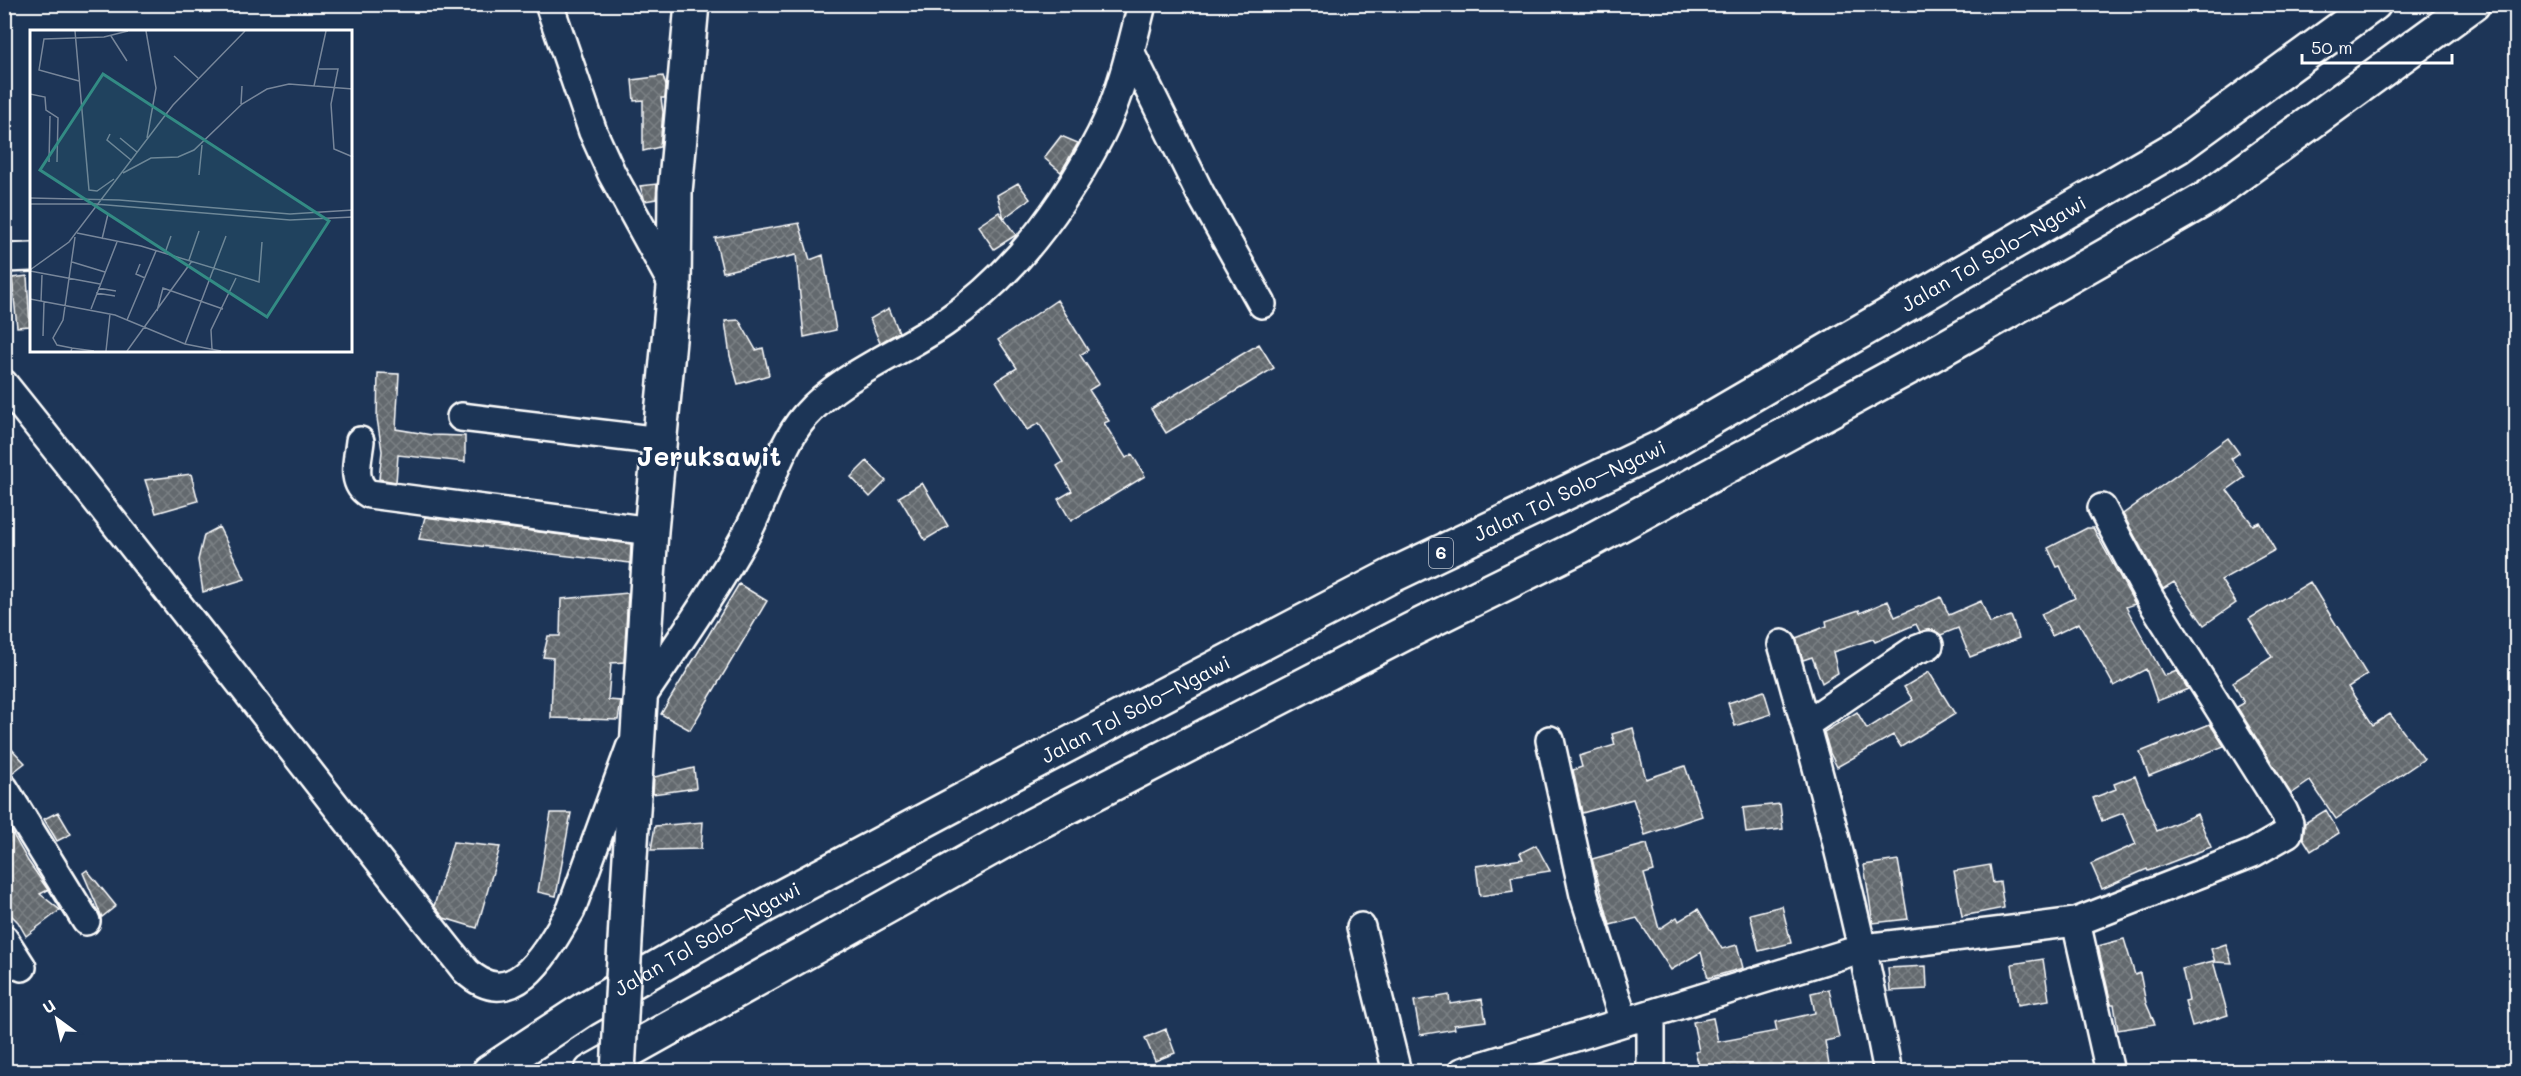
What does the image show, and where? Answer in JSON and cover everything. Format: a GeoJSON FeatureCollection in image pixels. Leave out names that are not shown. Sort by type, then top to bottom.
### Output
{"type":"FeatureCollection","features":[{"type":"Feature","properties":{"kind":"main road"},"geometry":{"type":"LineString","coordinates":[[618,1071],[651,531],[674,287],[675,192],[692,4]]}},
{"type":"Feature","properties":{"kind":"main road","name":"Jalan Tol Solo–Ngawi"},"geometry":{"type":"LineString","coordinates":[[489,1071],[583,1010],[744,918],[995,782],[1392,576],[1662,447],[2180,146],[2374,4]]}},
{"type":"Feature","properties":{"kind":"main road"},"geometry":{"type":"LineString","coordinates":[[591,1071],[1031,826],[1411,630],[1589,542],[1929,357],[2207,198],[2473,4]]}},
{"type":"Feature","properties":{"kind":"street"},"geometry":{"type":"LineString","coordinates":[[549,4],[593,132],[612,174],[674,287]]}},
{"type":"Feature","properties":{"kind":"street"},"geometry":{"type":"LineString","coordinates":[[640,700],[710,598],[748,531],[778,462],[804,417],[824,397],[846,381],[966,309],[1010,268],[1059,204],[1102,132],[1131,51],[1143,4]]}},
{"type":"Feature","properties":{"kind":"street"},"geometry":{"type":"LineString","coordinates":[[1131,51],[1200,193],[1262,304]]}},
{"type":"Feature","properties":{"kind":"street"},"geometry":{"type":"LineString","coordinates":[[4,258],[30,257]]}},
{"type":"Feature","properties":{"kind":"street"},"geometry":{"type":"LineString","coordinates":[[4,384],[160,577],[325,794],[466,971],[480,983],[500,987],[513,983],[536,963],[558,932],[571,910],[637,734]]}},
{"type":"Feature","properties":{"kind":"street"},"geometry":{"type":"LineString","coordinates":[[461,417],[660,441]]}},
{"type":"Feature","properties":{"kind":"street"},"geometry":{"type":"LineString","coordinates":[[360,441],[357,480],[362,489],[369,494],[651,531]]}},
{"type":"Feature","properties":{"kind":"street"},"geometry":{"type":"LineString","coordinates":[[1462,1071],[1864,948],[2076,922],[2253,853],[2288,833],[2289,823],[2151,600],[2102,508]]}},
{"type":"Feature","properties":{"kind":"street"},"geometry":{"type":"LineString","coordinates":[[1782,644],[1806,724],[1864,948],[1888,1071]]}},
{"type":"Feature","properties":{"kind":"street"},"geometry":{"type":"LineString","coordinates":[[1806,724],[1913,651],[1929,645]]}},
{"type":"Feature","properties":{"kind":"street"},"geometry":{"type":"LineString","coordinates":[[1550,740],[1584,896],[1624,1022]]}},
{"type":"Feature","properties":{"kind":"street"},"geometry":{"type":"LineString","coordinates":[[4,788],[86,921]]}},
{"type":"Feature","properties":{"kind":"street"},"geometry":{"type":"LineString","coordinates":[[2076,922],[2110,1071]]}},
{"type":"Feature","properties":{"kind":"street"},"geometry":{"type":"LineString","coordinates":[[1361,927],[1397,1071]]}},
{"type":"Feature","properties":{"kind":"street"},"geometry":{"type":"LineString","coordinates":[[4,939],[22,967]]}},
{"type":"Feature","properties":{"kind":"street"},"geometry":{"type":"LineString","coordinates":[[1651,1014],[1651,1071]]}},
{"type":"Feature","properties":{"kind":"building"},"geometry":{"type":"Polygon","coordinates":[[[663,76],[666,86],[665,98],[661,98],[663,112],[660,147],[643,151],[643,100],[634,101],[632,80],[663,76]]]}},
{"type":"Feature","properties":{"kind":"building"},"geometry":{"type":"Polygon","coordinates":[[[1061,136],[1078,143],[1061,172],[1044,158],[1061,136]]]}},
{"type":"Feature","properties":{"kind":"building"},"geometry":{"type":"Polygon","coordinates":[[[1018,183],[1030,199],[1004,218],[997,195],[1018,183]]]}},
{"type":"Feature","properties":{"kind":"building"},"geometry":{"type":"Polygon","coordinates":[[[657,184],[656,199],[645,201],[640,186],[657,184]]]}},
{"type":"Feature","properties":{"kind":"building"},"geometry":{"type":"Polygon","coordinates":[[[999,212],[1016,235],[994,249],[978,226],[999,212]]]}},
{"type":"Feature","properties":{"kind":"building"},"geometry":{"type":"Polygon","coordinates":[[[799,223],[810,260],[823,255],[836,330],[804,337],[796,255],[723,272],[715,238],[799,223]]]}},
{"type":"Feature","properties":{"kind":"building"},"geometry":{"type":"Polygon","coordinates":[[[27,276],[30,326],[17,327],[12,278],[27,276]]]}},
{"type":"Feature","properties":{"kind":"building"},"geometry":{"type":"Polygon","coordinates":[[[1057,300],[1088,350],[1080,355],[1099,384],[1089,390],[1109,421],[1104,423],[1126,458],[1132,454],[1145,476],[1071,521],[1058,499],[1072,491],[1057,466],[1063,462],[1039,423],[1027,430],[996,381],[1017,368],[998,340],[1057,300]]]}},
{"type":"Feature","properties":{"kind":"building"},"geometry":{"type":"Polygon","coordinates":[[[889,308],[899,332],[880,343],[870,319],[889,308]]]}},
{"type":"Feature","properties":{"kind":"building"},"geometry":{"type":"Polygon","coordinates":[[[739,320],[756,350],[763,348],[769,375],[738,384],[730,356],[725,321],[739,320]]]}},
{"type":"Feature","properties":{"kind":"building"},"geometry":{"type":"Polygon","coordinates":[[[1259,344],[1274,368],[1166,433],[1151,409],[1259,344]]]}},
{"type":"Feature","properties":{"kind":"building"},"geometry":{"type":"Polygon","coordinates":[[[378,373],[399,374],[396,429],[432,435],[465,436],[465,462],[398,455],[396,482],[379,479],[382,451],[377,418],[378,373]]]}},
{"type":"Feature","properties":{"kind":"building"},"geometry":{"type":"Polygon","coordinates":[[[2228,438],[2239,453],[2231,459],[2245,477],[2227,490],[2253,525],[2259,522],[2275,550],[2221,580],[2236,603],[2204,625],[2174,582],[2163,589],[2123,514],[2228,438]]]}},
{"type":"Feature","properties":{"kind":"building"},"geometry":{"type":"Polygon","coordinates":[[[867,461],[886,481],[870,497],[851,477],[867,461]]]}},
{"type":"Feature","properties":{"kind":"building"},"geometry":{"type":"Polygon","coordinates":[[[191,474],[198,501],[156,513],[145,480],[191,474]]]}},
{"type":"Feature","properties":{"kind":"building"},"geometry":{"type":"Polygon","coordinates":[[[922,483],[948,526],[925,540],[899,497],[922,483]]]}},
{"type":"Feature","properties":{"kind":"building"},"geometry":{"type":"Polygon","coordinates":[[[425,517],[631,544],[630,563],[419,539],[425,517]]]}},
{"type":"Feature","properties":{"kind":"building"},"geometry":{"type":"Polygon","coordinates":[[[219,527],[245,579],[203,592],[198,560],[204,535],[219,527]]]}},
{"type":"Feature","properties":{"kind":"building"},"geometry":{"type":"Polygon","coordinates":[[[2087,528],[2093,528],[2135,604],[2126,607],[2164,676],[2177,671],[2188,689],[2157,701],[2146,669],[2114,686],[2079,623],[2052,636],[2041,614],[2075,598],[2060,566],[2057,567],[2048,548],[2087,528]]]}},
{"type":"Feature","properties":{"kind":"building"},"geometry":{"type":"Polygon","coordinates":[[[2310,582],[2367,675],[2348,687],[2373,725],[2390,714],[2424,759],[2336,819],[2310,781],[2291,794],[2237,707],[2244,703],[2233,682],[2272,657],[2249,619],[2310,582]]]}},
{"type":"Feature","properties":{"kind":"building"},"geometry":{"type":"Polygon","coordinates":[[[739,584],[767,601],[690,730],[661,714],[739,584]]]}},
{"type":"Feature","properties":{"kind":"building"},"geometry":{"type":"Polygon","coordinates":[[[628,593],[624,662],[611,663],[608,700],[621,701],[618,720],[551,718],[553,658],[543,657],[548,636],[560,636],[561,599],[628,593]]]}},
{"type":"Feature","properties":{"kind":"building"},"geometry":{"type":"Polygon","coordinates":[[[1941,597],[1949,615],[1981,601],[1990,623],[2011,616],[2019,638],[1970,657],[1958,628],[1941,635],[1932,630],[1920,632],[1916,624],[1875,642],[1873,639],[1833,652],[1838,673],[1822,683],[1812,657],[1803,660],[1796,638],[1827,626],[1826,621],[1859,610],[1860,613],[1888,601],[1895,617],[1941,597]]]}},
{"type":"Feature","properties":{"kind":"building"},"geometry":{"type":"Polygon","coordinates":[[[1929,672],[1955,714],[1901,747],[1893,735],[1837,767],[1824,732],[1857,712],[1867,729],[1913,700],[1904,687],[1929,672]]]}},
{"type":"Feature","properties":{"kind":"building"},"geometry":{"type":"Polygon","coordinates":[[[1764,691],[1771,714],[1735,726],[1728,703],[1764,691]]]}},
{"type":"Feature","properties":{"kind":"building"},"geometry":{"type":"Polygon","coordinates":[[[2210,724],[2224,746],[2149,776],[2140,752],[2210,724]]]}},
{"type":"Feature","properties":{"kind":"building"},"geometry":{"type":"Polygon","coordinates":[[[1633,728],[1646,779],[1685,766],[1702,816],[1645,835],[1633,799],[1582,813],[1573,770],[1582,767],[1579,756],[1615,745],[1612,734],[1633,728]]]}},
{"type":"Feature","properties":{"kind":"building"},"geometry":{"type":"Polygon","coordinates":[[[4,741],[25,763],[12,773],[4,763],[4,741]]]}},
{"type":"Feature","properties":{"kind":"building"},"geometry":{"type":"Polygon","coordinates":[[[694,768],[696,788],[653,794],[654,777],[694,768]]]}},
{"type":"Feature","properties":{"kind":"building"},"geometry":{"type":"Polygon","coordinates":[[[2135,776],[2157,831],[2197,814],[2211,847],[2148,871],[2147,869],[2102,889],[2091,864],[2136,844],[2123,813],[2102,821],[2093,798],[2116,789],[2114,784],[2135,776]]]}},
{"type":"Feature","properties":{"kind":"building"},"geometry":{"type":"Polygon","coordinates":[[[1780,804],[1783,829],[1746,833],[1743,808],[1780,804]]]}},
{"type":"Feature","properties":{"kind":"building"},"geometry":{"type":"Polygon","coordinates":[[[2326,810],[2339,833],[2311,851],[2303,838],[2305,823],[2326,810]]]}},
{"type":"Feature","properties":{"kind":"building"},"geometry":{"type":"Polygon","coordinates":[[[58,812],[71,834],[57,841],[44,819],[58,812]]]}},
{"type":"Feature","properties":{"kind":"building"},"geometry":{"type":"Polygon","coordinates":[[[551,813],[571,813],[556,896],[538,892],[551,813]]]}},
{"type":"Feature","properties":{"kind":"building"},"geometry":{"type":"Polygon","coordinates":[[[4,819],[48,890],[40,894],[60,910],[26,936],[18,922],[4,908],[4,819]]]}},
{"type":"Feature","properties":{"kind":"building"},"geometry":{"type":"Polygon","coordinates":[[[703,822],[701,849],[651,850],[655,826],[703,822]]]}},
{"type":"Feature","properties":{"kind":"building"},"geometry":{"type":"Polygon","coordinates":[[[453,842],[500,847],[477,928],[444,918],[434,906],[453,842]]]}},
{"type":"Feature","properties":{"kind":"building"},"geometry":{"type":"Polygon","coordinates":[[[1647,844],[1654,871],[1644,874],[1659,929],[1677,917],[1679,921],[1698,909],[1722,949],[1737,945],[1743,968],[1708,978],[1701,952],[1671,970],[1637,918],[1610,925],[1592,859],[1647,844]]]}},
{"type":"Feature","properties":{"kind":"building"},"geometry":{"type":"Polygon","coordinates":[[[1536,845],[1550,871],[1511,877],[1513,891],[1480,896],[1476,866],[1523,859],[1520,853],[1536,845]]]}},
{"type":"Feature","properties":{"kind":"building"},"geometry":{"type":"Polygon","coordinates":[[[1898,860],[1908,919],[1873,923],[1864,865],[1898,860]]]}},
{"type":"Feature","properties":{"kind":"building"},"geometry":{"type":"Polygon","coordinates":[[[1990,865],[1993,883],[2000,882],[2004,908],[1962,916],[1954,871],[1990,865]]]}},
{"type":"Feature","properties":{"kind":"building"},"geometry":{"type":"Polygon","coordinates":[[[87,870],[116,906],[102,917],[83,873],[87,870]]]}},
{"type":"Feature","properties":{"kind":"building"},"geometry":{"type":"Polygon","coordinates":[[[1782,906],[1791,943],[1759,951],[1750,914],[1782,906]]]}},
{"type":"Feature","properties":{"kind":"building"},"geometry":{"type":"Polygon","coordinates":[[[2124,939],[2135,975],[2140,973],[2146,1003],[2155,1024],[2118,1030],[2114,1004],[2111,1004],[2098,946],[2124,939]]]}},
{"type":"Feature","properties":{"kind":"building"},"geometry":{"type":"Polygon","coordinates":[[[2226,944],[2232,963],[2215,962],[2211,949],[2226,944]]]}},
{"type":"Feature","properties":{"kind":"building"},"geometry":{"type":"Polygon","coordinates":[[[2043,959],[2049,1000],[2018,1005],[2012,964],[2043,959]]]}},
{"type":"Feature","properties":{"kind":"building"},"geometry":{"type":"Polygon","coordinates":[[[2213,961],[2228,1015],[2192,1026],[2185,1001],[2189,1000],[2182,969],[2213,961]]]}},
{"type":"Feature","properties":{"kind":"building"},"geometry":{"type":"Polygon","coordinates":[[[1926,966],[1927,989],[1890,991],[1888,968],[1926,966]]]}},
{"type":"Feature","properties":{"kind":"building"},"geometry":{"type":"Polygon","coordinates":[[[1829,989],[1839,1038],[1825,1041],[1830,1071],[1701,1071],[1695,1052],[1699,1051],[1693,1022],[1713,1018],[1718,1042],[1777,1031],[1775,1022],[1815,1013],[1811,993],[1829,989]]]}},
{"type":"Feature","properties":{"kind":"building"},"geometry":{"type":"Polygon","coordinates":[[[1449,995],[1450,1004],[1482,999],[1486,1021],[1454,1025],[1455,1029],[1420,1035],[1414,1001],[1449,995]]]}},
{"type":"Feature","properties":{"kind":"building"},"geometry":{"type":"Polygon","coordinates":[[[1166,1029],[1175,1053],[1155,1061],[1145,1038],[1166,1029]]]}},
{"type":"Feature","properties":{"kind":"district","name":"Jeruksawit"},"geometry":{"type":"Point","coordinates":[709,457]}}]}
